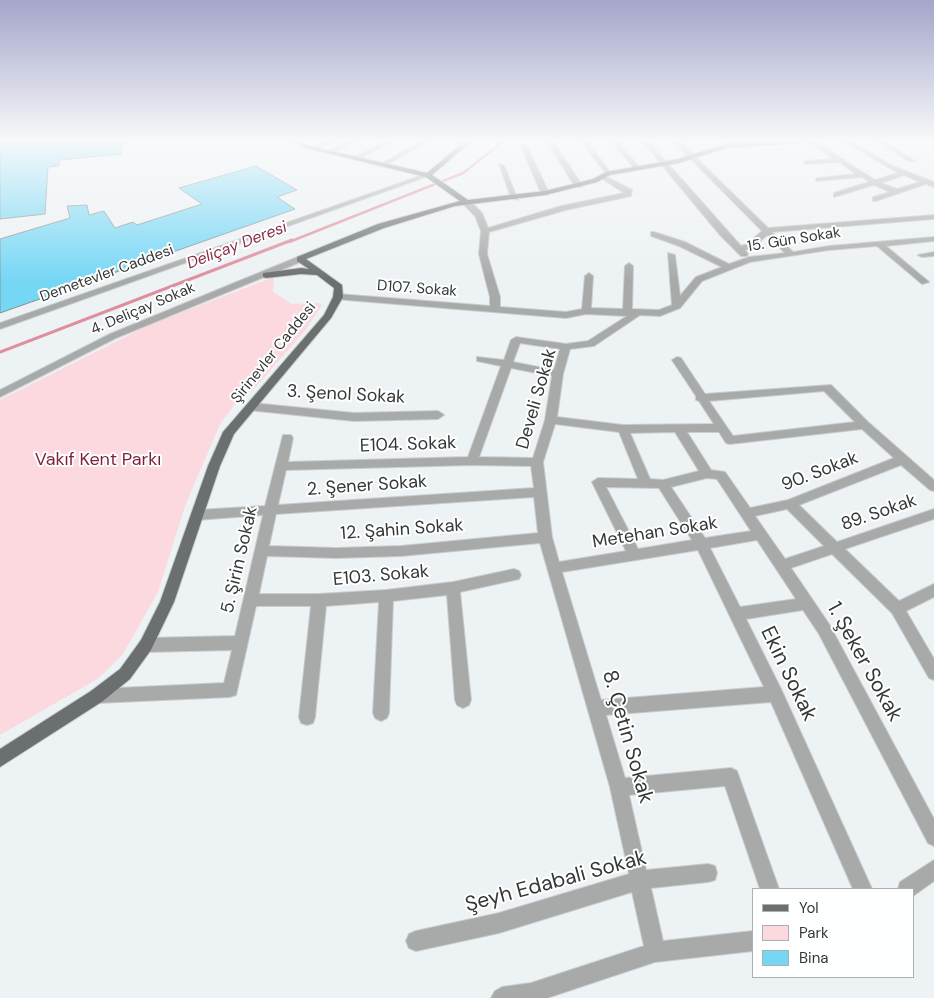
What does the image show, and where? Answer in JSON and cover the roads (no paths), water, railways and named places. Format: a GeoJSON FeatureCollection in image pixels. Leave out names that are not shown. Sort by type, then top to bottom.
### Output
{"type":"FeatureCollection","features":[{"type":"Feature","properties":{"kind":"main road"},"geometry":{"type":"LineString","coordinates":[[445,188],[466,202]]}},
{"type":"Feature","properties":{"kind":"main road"},"geometry":{"type":"LineString","coordinates":[[300,259],[336,243],[432,210],[466,202],[515,198],[567,188]]}},
{"type":"Feature","properties":{"kind":"main road"},"geometry":{"type":"LineString","coordinates":[[266,275],[301,271],[319,274],[320,263],[336,243]]}},
{"type":"Feature","properties":{"kind":"main road","name":"Şirinevler Caddesi"},"geometry":{"type":"LineString","coordinates":[[0,759],[97,696],[125,674],[146,646],[166,602],[214,466],[229,432],[328,316],[338,297],[339,287],[300,259]]}},
{"type":"Feature","properties":{"kind":"street","name":"Demetevler Caddesi"},"geometry":{"type":"LineString","coordinates":[[0,326],[396,188]]}},
{"type":"Feature","properties":{"kind":"street"},"geometry":{"type":"LineString","coordinates":[[511,188],[515,198]]}},
{"type":"Feature","properties":{"kind":"street"},"geometry":{"type":"LineString","coordinates":[[543,188],[545,193]]}},
{"type":"Feature","properties":{"kind":"street"},"geometry":{"type":"LineString","coordinates":[[485,231],[564,208],[628,194],[628,190],[624,188]]}},
{"type":"Feature","properties":{"kind":"street"},"geometry":{"type":"LineString","coordinates":[[685,188],[722,233],[749,260]]}},
{"type":"Feature","properties":{"kind":"street"},"geometry":{"type":"LineString","coordinates":[[724,188],[791,255]]}},
{"type":"Feature","properties":{"kind":"street"},"geometry":{"type":"LineString","coordinates":[[837,195],[861,188]]}},
{"type":"Feature","properties":{"kind":"street"},"geometry":{"type":"LineString","coordinates":[[885,188],[894,192]]}},
{"type":"Feature","properties":{"kind":"street"},"geometry":{"type":"LineString","coordinates":[[876,199],[908,188]]}},
{"type":"Feature","properties":{"kind":"street"},"geometry":{"type":"LineString","coordinates":[[466,202],[479,215],[485,231],[483,254],[495,297],[495,309],[566,315],[586,311],[660,313],[677,306],[671,255]]}},
{"type":"Feature","properties":{"kind":"street"},"geometry":{"type":"LineString","coordinates":[[738,249],[750,246],[768,230],[934,218]]}},
{"type":"Feature","properties":{"kind":"street"},"geometry":{"type":"LineString","coordinates":[[654,234],[682,244],[728,267]]}},
{"type":"Feature","properties":{"kind":"street","name":"15. Gün Sokak"},"geometry":{"type":"LineString","coordinates":[[677,306],[699,280],[749,260],[829,248],[934,239]]}},
{"type":"Feature","properties":{"kind":"street"},"geometry":{"type":"LineString","coordinates":[[878,243],[924,282]]}},
{"type":"Feature","properties":{"kind":"street"},"geometry":{"type":"LineString","coordinates":[[922,255],[934,254]]}},
{"type":"Feature","properties":{"kind":"street","name":"4. Deliçay Sokak"},"geometry":{"type":"LineString","coordinates":[[0,394],[113,336],[266,275],[300,259]]}},
{"type":"Feature","properties":{"kind":"street"},"geometry":{"type":"LineString","coordinates":[[629,266],[632,313]]}},
{"type":"Feature","properties":{"kind":"street"},"geometry":{"type":"LineString","coordinates":[[586,311],[589,276]]}},
{"type":"Feature","properties":{"kind":"street","name":"D107. Sokak"},"geometry":{"type":"LineString","coordinates":[[338,297],[495,309]]}},
{"type":"Feature","properties":{"kind":"street","name":"Develi Sokak"},"geometry":{"type":"LineString","coordinates":[[545,537],[537,462],[551,420],[558,374],[566,346],[591,344],[632,313]]}},
{"type":"Feature","properties":{"kind":"street"},"geometry":{"type":"LineString","coordinates":[[472,461],[516,340],[566,346]]}},
{"type":"Feature","properties":{"kind":"street"},"geometry":{"type":"LineString","coordinates":[[481,359],[558,374]]}},
{"type":"Feature","properties":{"kind":"street"},"geometry":{"type":"LineString","coordinates":[[677,360],[700,398],[730,440],[864,425]]}},
{"type":"Feature","properties":{"kind":"street"},"geometry":{"type":"LineString","coordinates":[[700,398],[827,388],[902,460],[929,477],[934,487]]}},
{"type":"Feature","properties":{"kind":"street","name":"3. Şenol Sokak"},"geometry":{"type":"LineString","coordinates":[[252,407],[354,417],[438,415]]}},
{"type":"Feature","properties":{"kind":"street"},"geometry":{"type":"LineString","coordinates":[[551,420],[623,429],[720,428]]}},
{"type":"Feature","properties":{"kind":"street"},"geometry":{"type":"LineString","coordinates":[[623,429],[646,484]]}},
{"type":"Feature","properties":{"kind":"street"},"geometry":{"type":"LineString","coordinates":[[635,556],[598,482],[663,484],[707,474],[679,429]]}},
{"type":"Feature","properties":{"kind":"street","name":"5. Şirin Sokak"},"geometry":{"type":"LineString","coordinates":[[97,696],[230,690],[287,438]]}},
{"type":"Feature","properties":{"kind":"street","name":"90. Sokak"},"geometry":{"type":"LineString","coordinates":[[748,513],[790,504],[902,460]]}},
{"type":"Feature","properties":{"kind":"street","name":"E104. Sokak"},"geometry":{"type":"LineString","coordinates":[[281,466],[472,461],[537,462]]}},
{"type":"Feature","properties":{"kind":"street","name":"1. Şeker Sokak"},"geometry":{"type":"LineString","coordinates":[[707,474],[721,475],[783,565],[824,629],[934,837]]}},
{"type":"Feature","properties":{"kind":"street","name":"Ekin Sokak"},"geometry":{"type":"LineString","coordinates":[[663,484],[702,545],[775,694],[863,888]]}},
{"type":"Feature","properties":{"kind":"street","name":"2. Şener Sokak"},"geometry":{"type":"LineString","coordinates":[[197,515],[539,492]]}},
{"type":"Feature","properties":{"kind":"street","name":"89. Sokak"},"geometry":{"type":"LineString","coordinates":[[790,504],[897,609],[934,673]]}},
{"type":"Feature","properties":{"kind":"street","name":"89. Sokak"},"geometry":{"type":"LineString","coordinates":[[783,565],[934,514]]}},
{"type":"Feature","properties":{"kind":"street","name":"Metehan Sokak"},"geometry":{"type":"LineString","coordinates":[[555,568],[762,534]]}},
{"type":"Feature","properties":{"kind":"street","name":"12. Şahin Sokak"},"geometry":{"type":"LineString","coordinates":[[261,551],[336,553],[401,551],[545,537]]}},
{"type":"Feature","properties":{"kind":"street","name":"8. Çetin Sokak"},"geometry":{"type":"LineString","coordinates":[[545,537],[619,787],[654,952]]}},
{"type":"Feature","properties":{"kind":"street","name":"E103. Sokak"},"geometry":{"type":"LineString","coordinates":[[250,600],[319,600],[386,596],[453,588],[514,575]]}},
{"type":"Feature","properties":{"kind":"street"},"geometry":{"type":"LineString","coordinates":[[453,588],[463,700]]}},
{"type":"Feature","properties":{"kind":"street"},"geometry":{"type":"LineString","coordinates":[[897,609],[934,590]]}},
{"type":"Feature","properties":{"kind":"street"},"geometry":{"type":"LineString","coordinates":[[381,713],[386,596]]}},
{"type":"Feature","properties":{"kind":"street"},"geometry":{"type":"LineString","coordinates":[[307,717],[319,600]]}},
{"type":"Feature","properties":{"kind":"street"},"geometry":{"type":"LineString","coordinates":[[736,614],[806,603]]}},
{"type":"Feature","properties":{"kind":"street"},"geometry":{"type":"LineString","coordinates":[[146,646],[240,643]]}},
{"type":"Feature","properties":{"kind":"street"},"geometry":{"type":"LineString","coordinates":[[596,708],[775,694]]}},
{"type":"Feature","properties":{"kind":"street"},"geometry":{"type":"LineString","coordinates":[[619,787],[731,777],[769,888]]}},
{"type":"Feature","properties":{"kind":"street"},"geometry":{"type":"LineString","coordinates":[[908,888],[934,869]]}},
{"type":"Feature","properties":{"kind":"street","name":"Şeyh Edabali Sokak"},"geometry":{"type":"LineString","coordinates":[[416,941],[499,923],[640,880],[708,873]]}},
{"type":"Feature","properties":{"kind":"street"},"geometry":{"type":"LineString","coordinates":[[502,998],[531,993],[654,952],[752,941]]}},
{"type":"Feature","properties":{"kind":"waterway","name":"Deliçay Deresi"},"geometry":{"type":"LineString","coordinates":[[289,242],[426,188]]}},
{"type":"Feature","properties":{"kind":"waterway","name":"Deliçay Deresi"},"geometry":{"type":"LineString","coordinates":[[0,352],[292,240]]}},
{"type":"Feature","properties":{"kind":"park label","name":"Vakıf Kent Parkı"},"geometry":{"type":"Point","coordinates":[98,460]}}]}
